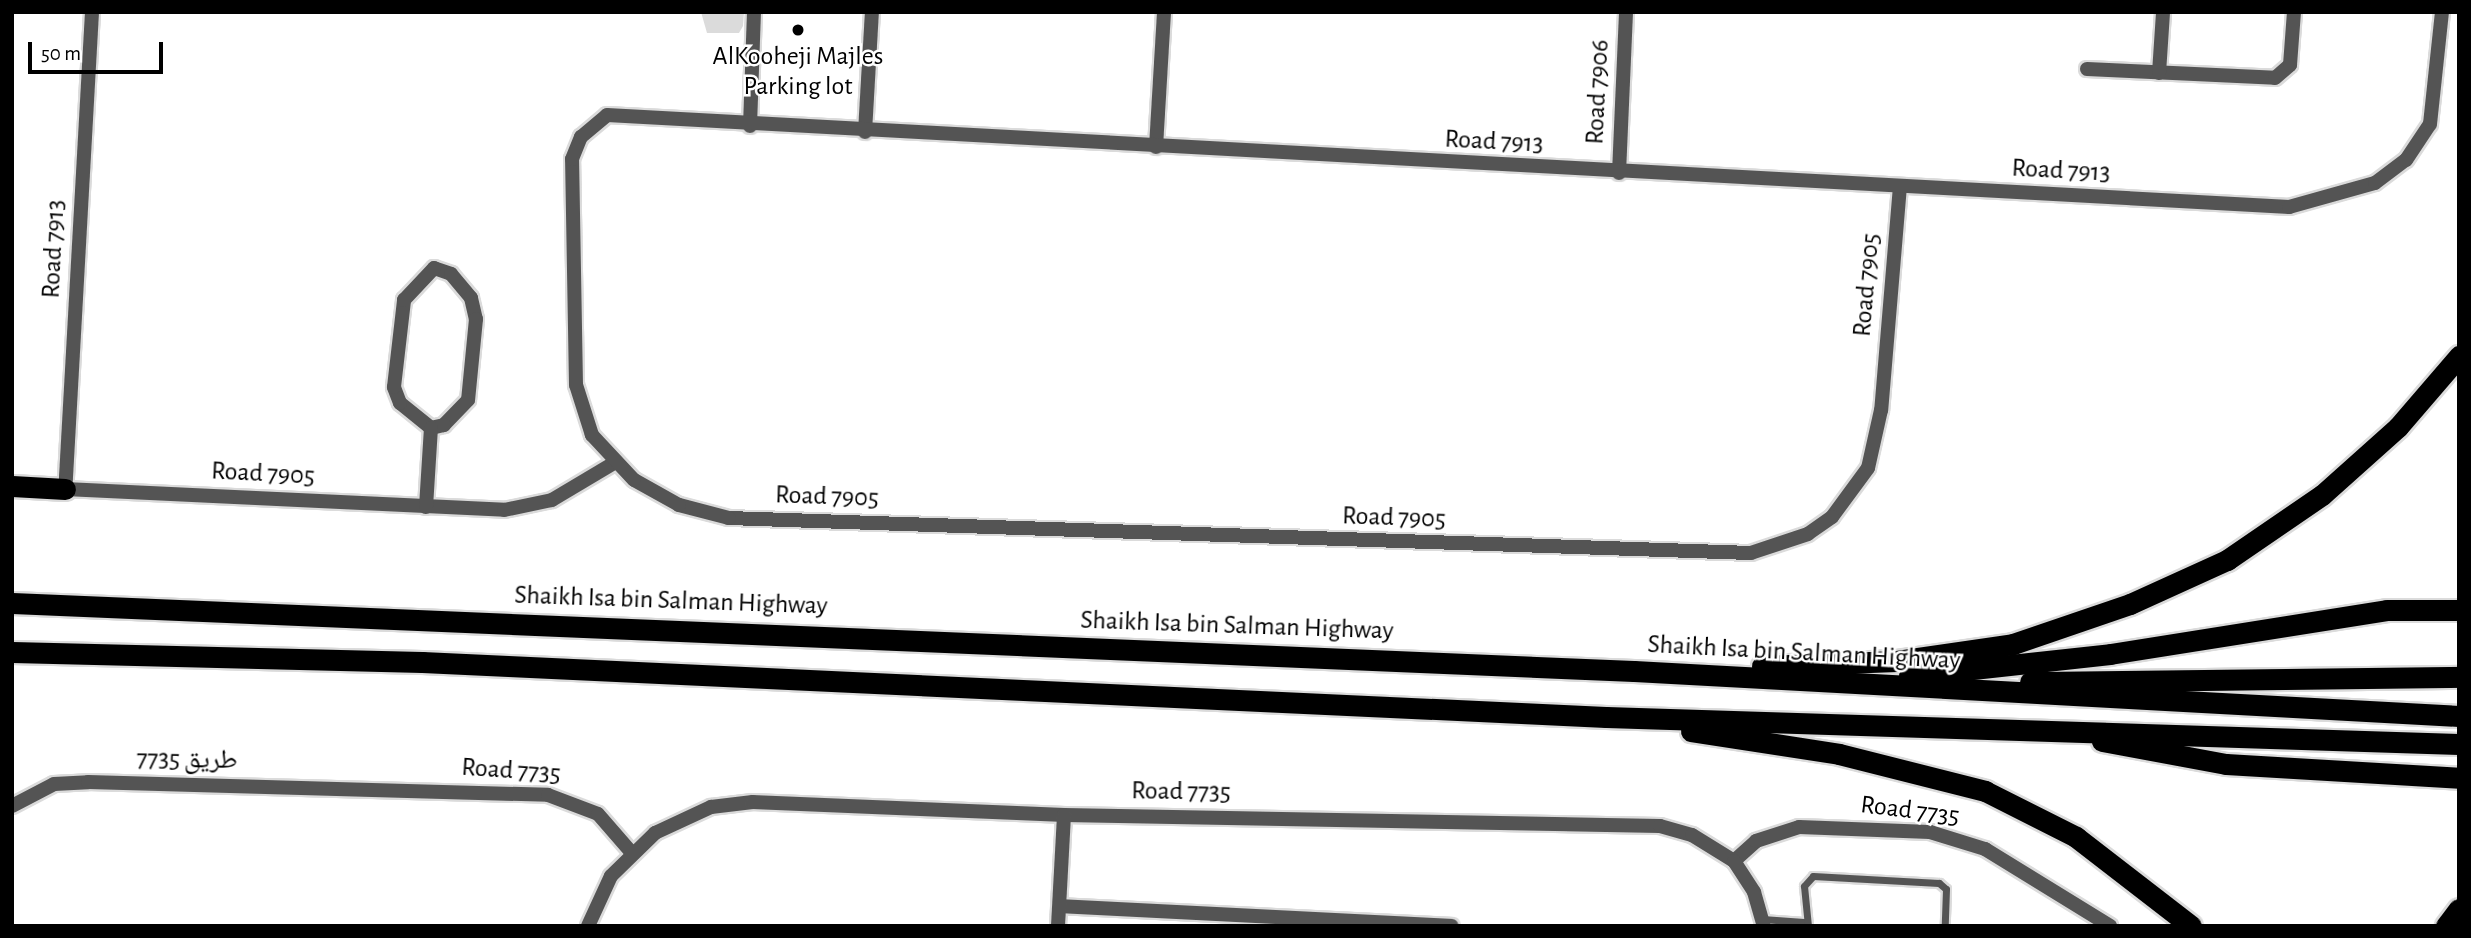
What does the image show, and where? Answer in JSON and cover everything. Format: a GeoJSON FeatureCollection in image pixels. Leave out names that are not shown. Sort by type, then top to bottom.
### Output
{"type":"FeatureCollection","features":[{"type":"Feature","properties":{"kind":"highway"},"geometry":{"type":"LineString","coordinates":[[1634,671],[1897,661],[2013,643],[2130,604],[2227,560],[2322,495],[2398,427],[2459,356]]}},
{"type":"Feature","properties":{"kind":"highway"},"geometry":{"type":"LineString","coordinates":[[12,486],[65,489]]}},
{"type":"Feature","properties":{"kind":"highway","name":"Shaikh Isa bin Salman Highway"},"geometry":{"type":"LineString","coordinates":[[12,603],[1634,671],[2459,716]]}},
{"type":"Feature","properties":{"kind":"highway"},"geometry":{"type":"LineString","coordinates":[[1830,682],[2097,656],[2387,610],[2459,610]]}},
{"type":"Feature","properties":{"kind":"highway"},"geometry":{"type":"LineString","coordinates":[[12,652],[422,662],[1606,717],[2031,728],[2459,744]]}},
{"type":"Feature","properties":{"kind":"highway"},"geometry":{"type":"LineString","coordinates":[[1891,686],[2459,677]]}},
{"type":"Feature","properties":{"kind":"highway"},"geometry":{"type":"LineString","coordinates":[[1606,717],[1839,754],[1985,791],[2076,837],[2191,926]]}},
{"type":"Feature","properties":{"kind":"highway"},"geometry":{"type":"LineString","coordinates":[[2031,728],[2226,764],[2459,778]]}},
{"type":"Feature","properties":{"kind":"highway"},"geometry":{"type":"LineString","coordinates":[[2446,926],[2459,909]]}},
{"type":"Feature","properties":{"kind":"street","name":"Road 7913"},"geometry":{"type":"LineString","coordinates":[[65,489],[92,12]]}},
{"type":"Feature","properties":{"kind":"street"},"geometry":{"type":"LineString","coordinates":[[750,126],[754,12]]}},
{"type":"Feature","properties":{"kind":"street"},"geometry":{"type":"LineString","coordinates":[[865,132],[872,12]]}},
{"type":"Feature","properties":{"kind":"street"},"geometry":{"type":"LineString","coordinates":[[1156,147],[1164,12]]}},
{"type":"Feature","properties":{"kind":"street","name":"Road 7906"},"geometry":{"type":"LineString","coordinates":[[1619,173],[1626,12]]}},
{"type":"Feature","properties":{"kind":"street"},"geometry":{"type":"LineString","coordinates":[[2159,73],[2163,12]]}},
{"type":"Feature","properties":{"kind":"street"},"geometry":{"type":"LineString","coordinates":[[2087,69],[2280,77],[2290,65],[2294,12]]}},
{"type":"Feature","properties":{"kind":"street","name":"Road 7913"},"geometry":{"type":"LineString","coordinates":[[607,115],[750,126],[2289,208],[2375,183],[2406,160],[2430,124],[2441,12]]}},
{"type":"Feature","properties":{"kind":"street","name":"Road 7905"},"geometry":{"type":"LineString","coordinates":[[607,115],[581,137],[572,159],[576,385],[584,419],[614,463],[655,494],[729,517],[1751,554],[1780,547],[1824,523],[1868,468],[1881,410],[1900,186]]}},
{"type":"Feature","properties":{"kind":"street"},"geometry":{"type":"LineString","coordinates":[[439,268],[471,299],[476,318],[468,400],[444,425],[431,428],[400,403],[394,387],[404,300],[426,273],[439,268]]}},
{"type":"Feature","properties":{"kind":"street"},"geometry":{"type":"LineString","coordinates":[[426,507],[431,428]]}},
{"type":"Feature","properties":{"kind":"street","name":"Road 7905"},"geometry":{"type":"LineString","coordinates":[[65,489],[426,507],[528,507],[574,491],[614,463]]}},
{"type":"Feature","properties":{"kind":"street","name":"Road 7735"},"geometry":{"type":"LineString","coordinates":[[12,806],[54,784],[88,782],[548,794],[598,814],[631,852]]}},
{"type":"Feature","properties":{"kind":"street","name":"Road 7735"},"geometry":{"type":"LineString","coordinates":[[588,926],[601,893],[631,852],[673,822],[732,803],[1064,815],[1643,824],[1692,835],[1734,862],[1756,841],[1799,827],[1930,832],[1985,849],[2110,926]]}},
{"type":"Feature","properties":{"kind":"street"},"geometry":{"type":"LineString","coordinates":[[1058,926],[1064,815]]}},
{"type":"Feature","properties":{"kind":"street"},"geometry":{"type":"LineString","coordinates":[[1734,862],[1763,922]]}},
{"type":"Feature","properties":{"kind":"street"},"geometry":{"type":"LineString","coordinates":[[1060,906],[1185,920],[1451,926]]}},
{"type":"Feature","properties":{"kind":"lane"},"geometry":{"type":"LineString","coordinates":[[1763,922],[1806,924],[1804,886],[1813,876],[1939,883],[1946,889],[1945,926]]}},
{"type":"Feature","properties":{"kind":"shaded area"},"geometry":{"type":"Polygon","coordinates":[[[701,12],[744,12],[743,26],[739,33],[707,33],[701,12]]]}},
{"type":"Feature","properties":{"kind":"place","name":"AlKooheji Majles Parking lot"},"geometry":{"type":"Point","coordinates":[798,30]}}]}
